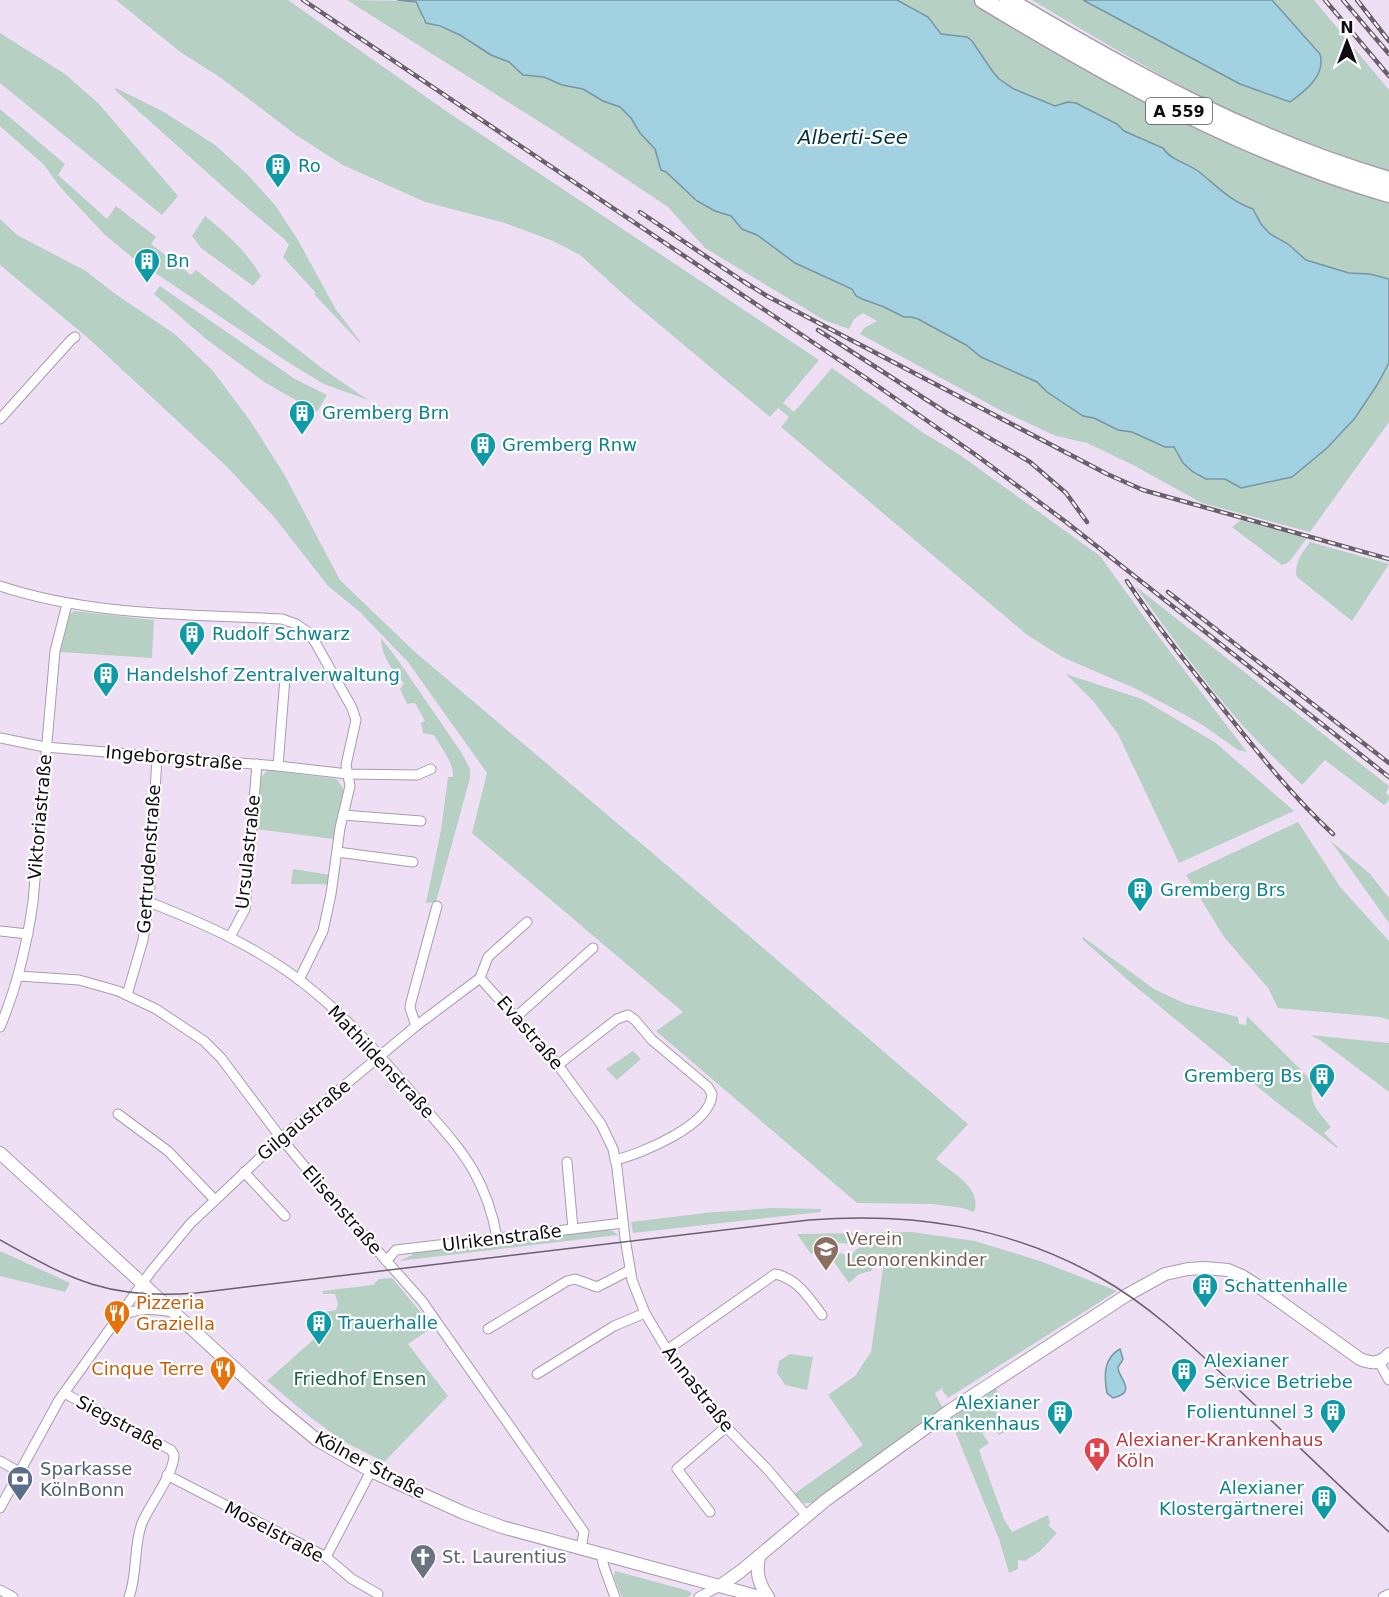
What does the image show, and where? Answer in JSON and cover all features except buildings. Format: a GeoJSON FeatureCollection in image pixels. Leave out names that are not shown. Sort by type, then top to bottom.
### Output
{"type":"FeatureCollection","features":[{"type":"Feature","properties":{"kind":"highway","name":"A 559"},"geometry":{"type":"LineString","coordinates":[[983,0],[1128,85],[1236,139],[1324,173],[1389,194]]}},
{"type":"Feature","properties":{"kind":"highway","name":"A 559"},"geometry":{"type":"LineString","coordinates":[[1008,0],[1186,101],[1290,146],[1389,180]]}},
{"type":"Feature","properties":{"kind":"main road","name":"Kölner Straße"},"geometry":{"type":"LineString","coordinates":[[0,1153],[276,1406],[309,1433],[371,1471],[461,1512],[502,1527],[760,1597]]}},
{"type":"Feature","properties":{"kind":"main road"},"geometry":{"type":"LineString","coordinates":[[720,1586],[806,1515],[959,1405],[1127,1295],[1177,1270],[1217,1268],[1228,1270],[1242,1276],[1286,1305],[1350,1353],[1370,1363],[1385,1358]]}},
{"type":"Feature","properties":{"kind":"main road"},"geometry":{"type":"LineString","coordinates":[[759,1556],[758,1582],[768,1597]]}},
{"type":"Feature","properties":{"kind":"street"},"geometry":{"type":"LineString","coordinates":[[0,419],[75,338]]}},
{"type":"Feature","properties":{"kind":"street"},"geometry":{"type":"LineString","coordinates":[[0,586],[66,604],[121,610],[282,620],[296,624],[315,642],[356,720],[346,765],[350,786],[323,931],[299,980]]}},
{"type":"Feature","properties":{"kind":"street","name":"Viktoriastraße"},"geometry":{"type":"LineString","coordinates":[[0,1027],[18,976],[33,902],[55,651],[66,604]]}},
{"type":"Feature","properties":{"kind":"street"},"geometry":{"type":"LineString","coordinates":[[278,766],[285,678]]}},
{"type":"Feature","properties":{"kind":"street","name":"Ingeborgstraße"},"geometry":{"type":"LineString","coordinates":[[0,738],[45,747],[257,764],[348,774],[417,775],[431,769]]}},
{"type":"Feature","properties":{"kind":"street","name":"Gertrudenstraße"},"geometry":{"type":"LineString","coordinates":[[127,995],[143,940],[149,902],[157,756]]}},
{"type":"Feature","properties":{"kind":"street","name":"Ursulastraße"},"geometry":{"type":"LineString","coordinates":[[230,937],[245,909],[257,764]]}},
{"type":"Feature","properties":{"kind":"street"},"geometry":{"type":"LineString","coordinates":[[343,815],[421,821]]}},
{"type":"Feature","properties":{"kind":"street"},"geometry":{"type":"LineString","coordinates":[[336,852],[413,862]]}},
{"type":"Feature","properties":{"kind":"street","name":"Mathildenstraße"},"geometry":{"type":"LineString","coordinates":[[149,902],[230,937],[299,980],[331,1007],[381,1056],[460,1150],[483,1190],[497,1238]]}},
{"type":"Feature","properties":{"kind":"street"},"geometry":{"type":"LineString","coordinates":[[437,906],[411,1002],[411,1013],[416,1026],[480,978],[488,957],[526,922]]}},
{"type":"Feature","properties":{"kind":"street"},"geometry":{"type":"LineString","coordinates":[[0,931],[28,934]]}},
{"type":"Feature","properties":{"kind":"street"},"geometry":{"type":"LineString","coordinates":[[516,1017],[593,948]]}},
{"type":"Feature","properties":{"kind":"street","name":"Elisenstraße"},"geometry":{"type":"LineString","coordinates":[[18,976],[79,980],[127,995],[156,1009],[204,1041],[221,1058],[281,1138],[422,1301],[584,1532],[581,1548]]}},
{"type":"Feature","properties":{"kind":"street","name":"Evastraße"},"geometry":{"type":"LineString","coordinates":[[480,978],[558,1065],[601,1124],[615,1160],[625,1242]]}},
{"type":"Feature","properties":{"kind":"street"},"geometry":{"type":"LineString","coordinates":[[558,1065],[617,1019],[627,1015],[635,1020],[650,1038],[704,1082],[712,1094],[712,1099],[702,1113],[675,1136],[646,1151],[615,1160]]}},
{"type":"Feature","properties":{"kind":"street","name":"Gilgaustraße"},"geometry":{"type":"LineString","coordinates":[[0,1509],[64,1393],[142,1284],[190,1224],[281,1138],[416,1026]]}},
{"type":"Feature","properties":{"kind":"street"},"geometry":{"type":"LineString","coordinates":[[118,1114],[168,1151],[215,1200]]}},
{"type":"Feature","properties":{"kind":"street"},"geometry":{"type":"LineString","coordinates":[[567,1162],[573,1229]]}},
{"type":"Feature","properties":{"kind":"street"},"geometry":{"type":"LineString","coordinates":[[244,1172],[285,1216]]}},
{"type":"Feature","properties":{"kind":"street","name":"Ulrikenstraße"},"geometry":{"type":"LineString","coordinates":[[386,1261],[396,1250],[623,1223]]}},
{"type":"Feature","properties":{"kind":"street","name":"Annastraße"},"geometry":{"type":"LineString","coordinates":[[625,1242],[630,1270],[645,1313],[667,1350],[726,1427],[768,1470],[806,1515]]}},
{"type":"Feature","properties":{"kind":"street"},"geometry":{"type":"LineString","coordinates":[[488,1329],[567,1281],[575,1279],[597,1287],[630,1270]]}},
{"type":"Feature","properties":{"kind":"street"},"geometry":{"type":"LineString","coordinates":[[667,1350],[776,1274],[799,1285],[822,1315]]}},
{"type":"Feature","properties":{"kind":"street"},"geometry":{"type":"LineString","coordinates":[[120,1316],[133,1310],[146,1309],[174,1313]]}},
{"type":"Feature","properties":{"kind":"street"},"geometry":{"type":"LineString","coordinates":[[537,1374],[614,1326],[645,1313]]}},
{"type":"Feature","properties":{"kind":"street"},"geometry":{"type":"LineString","coordinates":[[1385,1358],[1389,1380]]}},
{"type":"Feature","properties":{"kind":"street","name":"Siegstraße"},"geometry":{"type":"LineString","coordinates":[[64,1393],[171,1450],[175,1460],[167,1475]]}},
{"type":"Feature","properties":{"kind":"street"},"geometry":{"type":"LineString","coordinates":[[677,1469],[726,1427]]}},
{"type":"Feature","properties":{"kind":"street"},"geometry":{"type":"LineString","coordinates":[[670,1459],[710,1512]]}},
{"type":"Feature","properties":{"kind":"street"},"geometry":{"type":"LineString","coordinates":[[0,1461],[19,1472]]}},
{"type":"Feature","properties":{"kind":"street"},"geometry":{"type":"LineString","coordinates":[[326,1557],[371,1471]]}},
{"type":"Feature","properties":{"kind":"street"},"geometry":{"type":"LineString","coordinates":[[129,1597],[135,1570],[136,1546],[142,1523],[167,1475]]}},
{"type":"Feature","properties":{"kind":"street","name":"Moselstraße"},"geometry":{"type":"LineString","coordinates":[[167,1475],[326,1557],[352,1579],[378,1594]]}},
{"type":"Feature","properties":{"kind":"street"},"geometry":{"type":"LineString","coordinates":[[601,1554],[615,1597]]}},
{"type":"Feature","properties":{"kind":"street"},"geometry":{"type":"LineString","coordinates":[[699,1597],[720,1586]]}},
{"type":"Feature","properties":{"kind":"street"},"geometry":{"type":"LineString","coordinates":[[0,1590],[13,1597]]}},
{"type":"Feature","properties":{"kind":"street"},"geometry":{"type":"LineString","coordinates":[[1383,1597],[1389,1594]]}},
{"type":"Feature","properties":{"kind":"green space"},"geometry":{"type":"Polygon","coordinates":[[[116,0],[288,0],[449,113],[819,360],[783,403],[794,412],[832,368],[922,432],[960,455],[1100,556],[1247,752],[1238,750],[1201,724],[1167,705],[1062,657],[1026,634],[781,427],[789,417],[778,408],[770,417],[630,300],[580,255],[553,241],[505,223],[425,202],[343,165],[296,135],[221,78],[179,51],[116,0]]]}},
{"type":"Feature","properties":{"kind":"green space"},"geometry":{"type":"Polygon","coordinates":[[[347,0],[414,1],[423,21],[460,35],[487,52],[509,62],[523,75],[544,77],[562,85],[583,89],[603,101],[620,107],[655,149],[661,170],[697,201],[715,211],[731,216],[742,229],[757,235],[795,263],[852,289],[861,299],[911,317],[946,333],[981,357],[1037,382],[1047,392],[1083,416],[1094,418],[1118,430],[1132,432],[1165,447],[1174,447],[1183,463],[1211,480],[1225,479],[1239,487],[1314,458],[1327,448],[1354,418],[1389,363],[1389,422],[1310,532],[1202,503],[1087,443],[1056,436],[1000,410],[860,334],[864,328],[877,321],[863,313],[854,319],[849,329],[824,320],[705,248],[668,207],[554,131],[347,0]]]}},
{"type":"Feature","properties":{"kind":"green space"},"geometry":{"type":"Polygon","coordinates":[[[896,0],[973,0],[1180,120],[1231,145],[1291,170],[1389,202],[1389,279],[1370,274],[1349,273],[1306,260],[1288,244],[1270,234],[1261,224],[1253,209],[1230,197],[1198,171],[1174,158],[1163,148],[1124,131],[1117,124],[1076,103],[1068,102],[1055,106],[1014,89],[993,72],[972,40],[967,37],[941,34],[928,18],[896,0]]]}},
{"type":"Feature","properties":{"kind":"green space"},"geometry":{"type":"Polygon","coordinates":[[[1032,0],[1314,0],[1389,90],[1389,171],[1315,148],[1243,118],[1163,76],[1032,0]]]}},
{"type":"Feature","properties":{"kind":"green space"},"geometry":{"type":"Polygon","coordinates":[[[0,33],[65,74],[99,104],[178,196],[162,215],[0,83],[0,33]]]}},
{"type":"Feature","properties":{"kind":"green space"},"geometry":{"type":"Polygon","coordinates":[[[116,88],[164,112],[215,145],[247,174],[275,205],[298,240],[335,308],[360,343],[283,257],[289,245],[284,239],[115,90],[116,88]]]}},
{"type":"Feature","properties":{"kind":"green space"},"geometry":{"type":"Polygon","coordinates":[[[0,109],[65,164],[58,175],[107,219],[116,206],[156,237],[151,244],[191,275],[196,270],[323,369],[368,400],[324,384],[289,363],[133,258],[105,235],[61,188],[43,164],[0,126],[0,109]]]}},
{"type":"Feature","properties":{"kind":"green space"},"geometry":{"type":"Polygon","coordinates":[[[205,216],[236,243],[255,267],[261,276],[253,286],[201,248],[192,236],[205,216]]]}},
{"type":"Feature","properties":{"kind":"green space"},"geometry":{"type":"Polygon","coordinates":[[[0,219],[17,235],[86,271],[176,335],[213,371],[251,422],[284,474],[340,580],[415,652],[968,1124],[936,1159],[970,1188],[976,1203],[974,1212],[963,1208],[932,1204],[857,1203],[656,1031],[683,1012],[472,833],[487,773],[408,662],[360,612],[328,586],[275,518],[226,466],[88,338],[0,265],[0,219]]]}},
{"type":"Feature","properties":{"kind":"green space"},"geometry":{"type":"Polygon","coordinates":[[[160,286],[295,379],[327,395],[317,412],[264,382],[206,339],[154,294],[160,286]]]}},
{"type":"Feature","properties":{"kind":"green space"},"geometry":{"type":"Polygon","coordinates":[[[1241,520],[1307,538],[1289,562],[1282,565],[1232,527],[1241,520]]]}},
{"type":"Feature","properties":{"kind":"green space"},"geometry":{"type":"Polygon","coordinates":[[[1310,542],[1389,564],[1352,621],[1297,577],[1296,567],[1310,542]]]}},
{"type":"Feature","properties":{"kind":"green space"},"geometry":{"type":"Polygon","coordinates":[[[1135,586],[1389,786],[1386,793],[1389,800],[1384,805],[1325,760],[1302,785],[1259,743],[1226,706],[1194,667],[1135,586]]]}},
{"type":"Feature","properties":{"kind":"green space"},"geometry":{"type":"Polygon","coordinates":[[[74,611],[154,620],[152,658],[60,652],[70,614],[74,611]]]}},
{"type":"Feature","properties":{"kind":"green space"},"geometry":{"type":"Polygon","coordinates":[[[381,638],[461,752],[470,769],[470,778],[436,902],[426,903],[441,830],[448,777],[453,777],[453,771],[434,735],[423,733],[421,723],[425,721],[415,703],[407,704],[400,689],[404,683],[388,663],[381,638]]]}},
{"type":"Feature","properties":{"kind":"green space"},"geometry":{"type":"Polygon","coordinates":[[[1066,674],[1142,699],[1216,743],[1294,811],[1179,863],[1118,734],[1094,702],[1066,674]]]}},
{"type":"Feature","properties":{"kind":"green space"},"geometry":{"type":"Polygon","coordinates":[[[268,770],[337,779],[344,790],[333,839],[256,829],[261,777],[268,770]]]}},
{"type":"Feature","properties":{"kind":"green space"},"geometry":{"type":"Polygon","coordinates":[[[1298,822],[1341,888],[1389,941],[1389,1020],[1380,1017],[1278,1008],[1268,988],[1224,937],[1186,875],[1298,822]]]}},
{"type":"Feature","properties":{"kind":"green space"},"geometry":{"type":"Polygon","coordinates":[[[1330,840],[1370,874],[1389,898],[1389,923],[1330,840]]]}},
{"type":"Feature","properties":{"kind":"green space"},"geometry":{"type":"Polygon","coordinates":[[[293,869],[331,875],[329,885],[291,884],[293,869]]]}},
{"type":"Feature","properties":{"kind":"green space"},"geometry":{"type":"Polygon","coordinates":[[[1083,937],[1154,989],[1186,1004],[1238,1017],[1239,1024],[1246,1025],[1247,1016],[1313,1082],[1313,1101],[1318,1112],[1331,1127],[1324,1133],[1338,1147],[1275,1101],[1130,982],[1082,939],[1083,937]]]}},
{"type":"Feature","properties":{"kind":"green space"},"geometry":{"type":"Polygon","coordinates":[[[1310,1035],[1389,1043],[1389,1092],[1320,1040],[1310,1035]]]}},
{"type":"Feature","properties":{"kind":"green space"},"geometry":{"type":"Polygon","coordinates":[[[633,1051],[641,1059],[617,1080],[606,1069],[633,1051]]]}},
{"type":"Feature","properties":{"kind":"green space"},"geometry":{"type":"Polygon","coordinates":[[[771,1208],[821,1209],[821,1212],[633,1233],[631,1222],[705,1213],[771,1208]]]}},
{"type":"Feature","properties":{"kind":"green space"},"geometry":{"type":"Polygon","coordinates":[[[607,1230],[618,1235],[399,1261],[413,1253],[607,1230]]]}},
{"type":"Feature","properties":{"kind":"green space"},"geometry":{"type":"Polygon","coordinates":[[[912,1232],[975,1241],[1040,1261],[1117,1291],[948,1398],[942,1390],[944,1387],[935,1393],[943,1409],[812,1503],[804,1503],[794,1494],[863,1445],[828,1395],[855,1376],[871,1352],[884,1261],[874,1252],[875,1266],[871,1271],[859,1274],[849,1283],[829,1255],[841,1253],[850,1256],[858,1248],[866,1246],[864,1244],[830,1243],[811,1254],[797,1234],[912,1232]]]}},
{"type":"Feature","properties":{"kind":"green space"},"geometry":{"type":"Polygon","coordinates":[[[0,1251],[70,1283],[65,1292],[0,1276],[0,1251]]]}},
{"type":"Feature","properties":{"kind":"green space","name":"Friedhof Ensen"},"geometry":{"type":"Polygon","coordinates":[[[392,1278],[433,1327],[408,1344],[448,1396],[384,1462],[343,1441],[267,1381],[333,1322],[323,1318],[324,1312],[336,1310],[338,1304],[335,1294],[323,1294],[322,1291],[373,1285],[379,1279],[392,1278]]]}},
{"type":"Feature","properties":{"kind":"green space"},"geometry":{"type":"Polygon","coordinates":[[[790,1354],[813,1357],[807,1390],[785,1385],[777,1373],[779,1361],[790,1354]]]}},
{"type":"Feature","properties":{"kind":"green space"},"geometry":{"type":"Polygon","coordinates":[[[996,1388],[998,1394],[995,1409],[1005,1432],[999,1435],[994,1428],[982,1433],[989,1443],[979,1450],[1004,1519],[1012,1532],[1048,1515],[1050,1523],[1048,1525],[1057,1533],[1040,1551],[1025,1561],[1018,1560],[1018,1569],[1009,1573],[999,1539],[950,1419],[996,1388]]]}},
{"type":"Feature","properties":{"kind":"green space"},"geometry":{"type":"Polygon","coordinates":[[[615,1571],[682,1589],[691,1592],[691,1595],[688,1597],[622,1597],[614,1577],[615,1571]]]}},
{"type":"Feature","properties":{"kind":"water","name":"Alberti-See"},"geometry":{"type":"Polygon","coordinates":[[[397,0],[897,0],[928,17],[941,34],[967,37],[999,79],[1014,89],[1055,106],[1068,102],[1076,103],[1117,124],[1124,131],[1163,148],[1174,158],[1198,171],[1230,197],[1253,209],[1261,224],[1270,234],[1288,244],[1306,260],[1349,273],[1370,274],[1389,279],[1389,363],[1355,418],[1327,448],[1292,477],[1241,488],[1225,479],[1206,479],[1183,463],[1174,447],[1165,447],[1132,432],[1118,430],[1094,418],[1083,416],[1047,392],[1037,382],[981,357],[966,345],[918,319],[904,317],[862,299],[856,296],[852,289],[795,263],[757,235],[742,229],[731,216],[715,211],[697,201],[661,170],[655,149],[620,107],[603,101],[583,89],[562,85],[544,77],[523,75],[509,62],[491,55],[460,35],[440,26],[426,23],[416,2],[397,0]]]}},
{"type":"Feature","properties":{"kind":"water"},"geometry":{"type":"Polygon","coordinates":[[[1083,0],[1272,0],[1320,54],[1320,69],[1313,82],[1290,102],[1240,84],[1083,0]]]}},
{"type":"Feature","properties":{"kind":"water"},"geometry":{"type":"Polygon","coordinates":[[[1120,1349],[1123,1359],[1118,1367],[1126,1388],[1125,1392],[1113,1398],[1107,1393],[1106,1368],[1110,1357],[1120,1349]]]}},
{"type":"Feature","properties":{"kind":"tram line"},"geometry":{"type":"LineString","coordinates":[[0,1240],[71,1277],[115,1290],[166,1294],[196,1293],[809,1220],[885,1218],[959,1226],[1030,1245],[1065,1260],[1118,1288],[1171,1328],[1205,1358],[1389,1532]]}},
{"type":"Feature","properties":{"kind":"railway"},"geometry":{"type":"LineString","coordinates":[[303,0],[869,380],[976,455],[1066,522],[1389,777]]}},
{"type":"Feature","properties":{"kind":"railway"},"geometry":{"type":"LineString","coordinates":[[1325,0],[1389,76]]}},
{"type":"Feature","properties":{"kind":"railway"},"geometry":{"type":"LineString","coordinates":[[1343,0],[1389,54]]}},
{"type":"Feature","properties":{"kind":"railway"},"geometry":{"type":"LineString","coordinates":[[1357,0],[1389,41]]}},
{"type":"Feature","properties":{"kind":"railway"},"geometry":{"type":"LineString","coordinates":[[640,212],[750,286]]}},
{"type":"Feature","properties":{"kind":"railway"},"geometry":{"type":"LineString","coordinates":[[743,281],[767,296],[1107,474],[1143,490],[1389,559]]}},
{"type":"Feature","properties":{"kind":"railway"},"geometry":{"type":"LineString","coordinates":[[818,330],[947,413],[1030,462],[1066,493],[1087,522]]}},
{"type":"Feature","properties":{"kind":"railway"},"geometry":{"type":"LineString","coordinates":[[1127,581],[1172,645],[1261,756],[1288,788],[1333,834]]}},
{"type":"Feature","properties":{"kind":"railway"},"geometry":{"type":"LineString","coordinates":[[1168,592],[1389,763]]}},
{"type":"Feature","properties":{"kind":"place","name":"Ro"},"geometry":{"type":"Point","coordinates":[278,189]}},
{"type":"Feature","properties":{"kind":"place","name":"Bn"},"geometry":{"type":"Point","coordinates":[147,284]}},
{"type":"Feature","properties":{"kind":"place","name":"Gremberg Brn"},"geometry":{"type":"Point","coordinates":[302,436]}},
{"type":"Feature","properties":{"kind":"place","name":"Gremberg Rnw"},"geometry":{"type":"Point","coordinates":[483,468]}},
{"type":"Feature","properties":{"kind":"place","name":"Rudolf Schwarz"},"geometry":{"type":"Point","coordinates":[192,657]}},
{"type":"Feature","properties":{"kind":"place","name":"Handelshof Zentralverwaltung"},"geometry":{"type":"Point","coordinates":[106,698]}},
{"type":"Feature","properties":{"kind":"place","name":"Gremberg Brs"},"geometry":{"type":"Point","coordinates":[1140,913]}},
{"type":"Feature","properties":{"kind":"place","name":"Gremberg Bs"},"geometry":{"type":"Point","coordinates":[1322,1099]}},
{"type":"Feature","properties":{"kind":"place","name":"Verein Leonorenkinder"},"geometry":{"type":"Point","coordinates":[826,1272]}},
{"type":"Feature","properties":{"kind":"place","name":"Schattenhalle"},"geometry":{"type":"Point","coordinates":[1205,1309]}},
{"type":"Feature","properties":{"kind":"place","name":"Pizzeria Graziella"},"geometry":{"type":"Point","coordinates":[117,1336]}},
{"type":"Feature","properties":{"kind":"place","name":"Trauerhalle"},"geometry":{"type":"Point","coordinates":[319,1346]}},
{"type":"Feature","properties":{"kind":"place","name":"Cinque Terre"},"geometry":{"type":"Point","coordinates":[223,1392]}},
{"type":"Feature","properties":{"kind":"place","name":"Alexianer Service Betriebe"},"geometry":{"type":"Point","coordinates":[1184,1394]}},
{"type":"Feature","properties":{"kind":"place","name":"Folientunnel 3"},"geometry":{"type":"Point","coordinates":[1333,1435]}},
{"type":"Feature","properties":{"kind":"place","name":"Alexianer Krankenhaus"},"geometry":{"type":"Point","coordinates":[1060,1436]}},
{"type":"Feature","properties":{"kind":"place","name":"Alexianer-Krankenhaus Köln"},"geometry":{"type":"Point","coordinates":[1097,1473]}},
{"type":"Feature","properties":{"kind":"place","name":"Sparkasse KölnBonn"},"geometry":{"type":"Point","coordinates":[20,1502]}},
{"type":"Feature","properties":{"kind":"place","name":"Alexianer Klostergärtnerei"},"geometry":{"type":"Point","coordinates":[1324,1521]}},
{"type":"Feature","properties":{"kind":"place","name":"St. Laurentius"},"geometry":{"type":"Point","coordinates":[423,1580]}}]}
